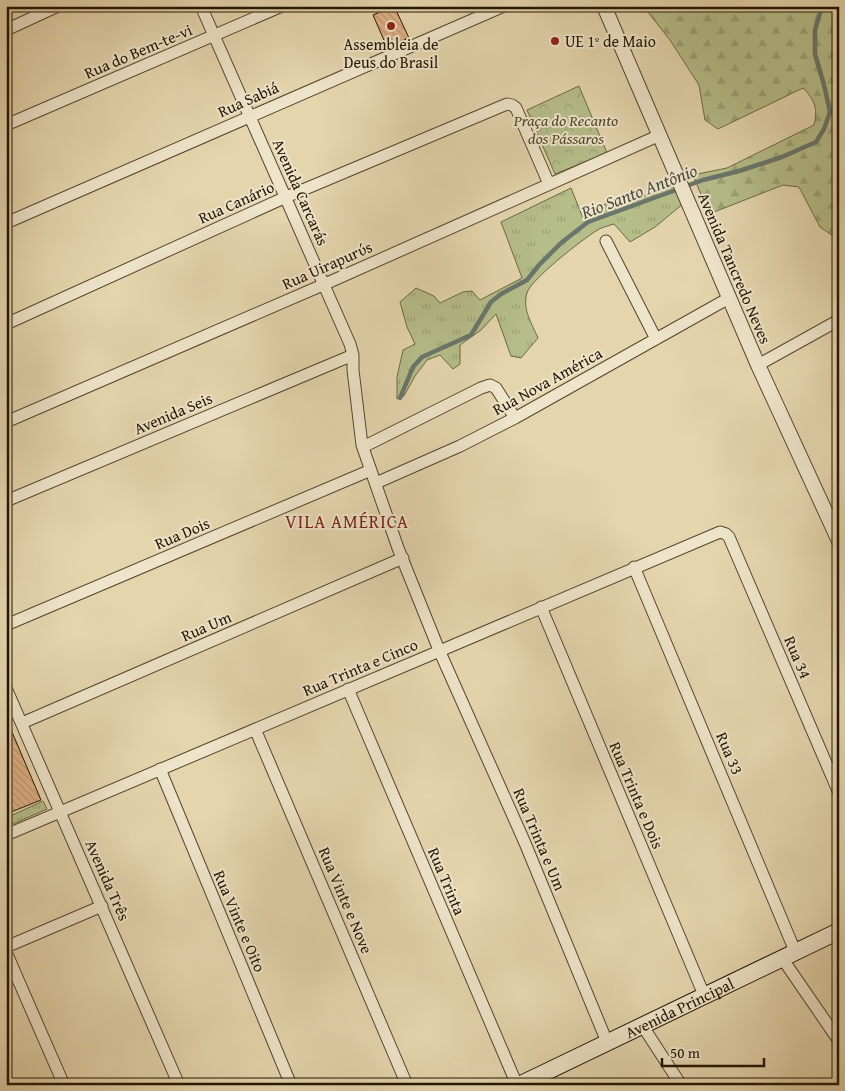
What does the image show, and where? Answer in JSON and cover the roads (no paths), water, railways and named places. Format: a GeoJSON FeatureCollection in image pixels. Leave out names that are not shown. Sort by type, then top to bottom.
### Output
{"type":"FeatureCollection","features":[{"type":"Feature","properties":{"kind":"main road","name":"Avenida Principal"},"geometry":{"type":"LineString","coordinates":[[518,1085],[839,931]]}},
{"type":"Feature","properties":{"kind":"street"},"geometry":{"type":"LineString","coordinates":[[6,30],[58,6]]}},
{"type":"Feature","properties":{"kind":"street","name":"Avenida Carcarás"},"geometry":{"type":"LineString","coordinates":[[201,6],[325,284],[353,355],[353,370],[363,447],[402,558],[439,650]]}},
{"type":"Feature","properties":{"kind":"street","name":"Rua do Bem-te-vi"},"geometry":{"type":"LineString","coordinates":[[6,125],[282,6]]}},
{"type":"Feature","properties":{"kind":"street","name":"Rua Sabiá"},"geometry":{"type":"LineString","coordinates":[[6,223],[504,6]]}},
{"type":"Feature","properties":{"kind":"street","name":"Avenida Tancredo Neves"},"geometry":{"type":"LineString","coordinates":[[604,6],[758,364],[833,515],[839,541]]}},
{"type":"Feature","properties":{"kind":"street","name":"Rua Canário"},"geometry":{"type":"LineString","coordinates":[[6,324],[286,197],[507,104],[516,108],[549,184]]}},
{"type":"Feature","properties":{"kind":"street","name":"Rua Uirapurύs"},"geometry":{"type":"LineString","coordinates":[[6,422],[325,284],[660,135]]}},
{"type":"Feature","properties":{"kind":"street"},"geometry":{"type":"LineString","coordinates":[[606,241],[656,339]]}},
{"type":"Feature","properties":{"kind":"street","name":"Rua Nova América"},"geometry":{"type":"LineString","coordinates":[[376,483],[460,446],[515,418],[729,298]]}},
{"type":"Feature","properties":{"kind":"street"},"geometry":{"type":"LineString","coordinates":[[758,364],[839,320]]}},
{"type":"Feature","properties":{"kind":"street","name":"Avenida Seis"},"geometry":{"type":"LineString","coordinates":[[6,501],[353,355]]}},
{"type":"Feature","properties":{"kind":"street"},"geometry":{"type":"LineString","coordinates":[[363,447],[490,385],[496,388],[515,418]]}},
{"type":"Feature","properties":{"kind":"street","name":"Rua Dois"},"geometry":{"type":"LineString","coordinates":[[6,625],[371,470]]}},
{"type":"Feature","properties":{"kind":"street","name":"Rua Trinta e Cinco"},"geometry":{"type":"LineString","coordinates":[[6,834],[634,567],[716,533],[726,534]]}},
{"type":"Feature","properties":{"kind":"street","name":"Rua 34"},"geometry":{"type":"LineString","coordinates":[[726,534],[839,793]]}},
{"type":"Feature","properties":{"kind":"street","name":"Rua Um"},"geometry":{"type":"LineString","coordinates":[[22,723],[402,558]]}},
{"type":"Feature","properties":{"kind":"street","name":"Rua 33"},"geometry":{"type":"LineString","coordinates":[[634,567],[788,954],[839,1041]]}},
{"type":"Feature","properties":{"kind":"street","name":"Rua Trinta e Dois"},"geometry":{"type":"LineString","coordinates":[[541,607],[704,995]]}},
{"type":"Feature","properties":{"kind":"street","name":"Rua Trinta e Um"},"geometry":{"type":"LineString","coordinates":[[439,650],[525,843],[607,1042]]}},
{"type":"Feature","properties":{"kind":"street","name":"Avenida Três"},"geometry":{"type":"LineString","coordinates":[[6,688],[179,1085]]}},
{"type":"Feature","properties":{"kind":"street","name":"Rua Trinta"},"geometry":{"type":"LineString","coordinates":[[348,689],[518,1085]]}},
{"type":"Feature","properties":{"kind":"street","name":"Rua Vinte e Nove"},"geometry":{"type":"LineString","coordinates":[[255,729],[407,1085]]}},
{"type":"Feature","properties":{"kind":"street","name":"Rua Vinte e Oito"},"geometry":{"type":"LineString","coordinates":[[160,769],[291,1085]]}},
{"type":"Feature","properties":{"kind":"street"},"geometry":{"type":"LineString","coordinates":[[6,947],[102,906]]}},
{"type":"Feature","properties":{"kind":"street"},"geometry":{"type":"LineString","coordinates":[[6,952],[64,1085]]}},
{"type":"Feature","properties":{"kind":"street"},"geometry":{"type":"LineString","coordinates":[[642,1025],[681,1085]]}},
{"type":"Feature","properties":{"kind":"waterway","name":"Rio Santo Antônio"},"geometry":{"type":"LineString","coordinates":[[400,398],[413,367],[422,357],[471,335],[491,302],[501,294],[527,280],[561,243],[588,222],[703,180],[782,157],[816,142],[824,129],[830,112],[815,54],[815,30],[822,6]]}},
{"type":"Feature","properties":{"kind":"place","name":"Assembleia de Deus do Brasil"},"geometry":{"type":"Point","coordinates":[391,26]}},
{"type":"Feature","properties":{"kind":"place","name":"UE 1º de Maio"},"geometry":{"type":"Point","coordinates":[555,41]}},
{"type":"Feature","properties":{"kind":"district","name":"VILA AMÉRICA"},"geometry":{"type":"Point","coordinates":[347,521]}},
{"type":"Feature","properties":{"kind":"park label","name":"Praça do Recanto dos Pássaros"},"geometry":{"type":"Point","coordinates":[566,129]}}]}
